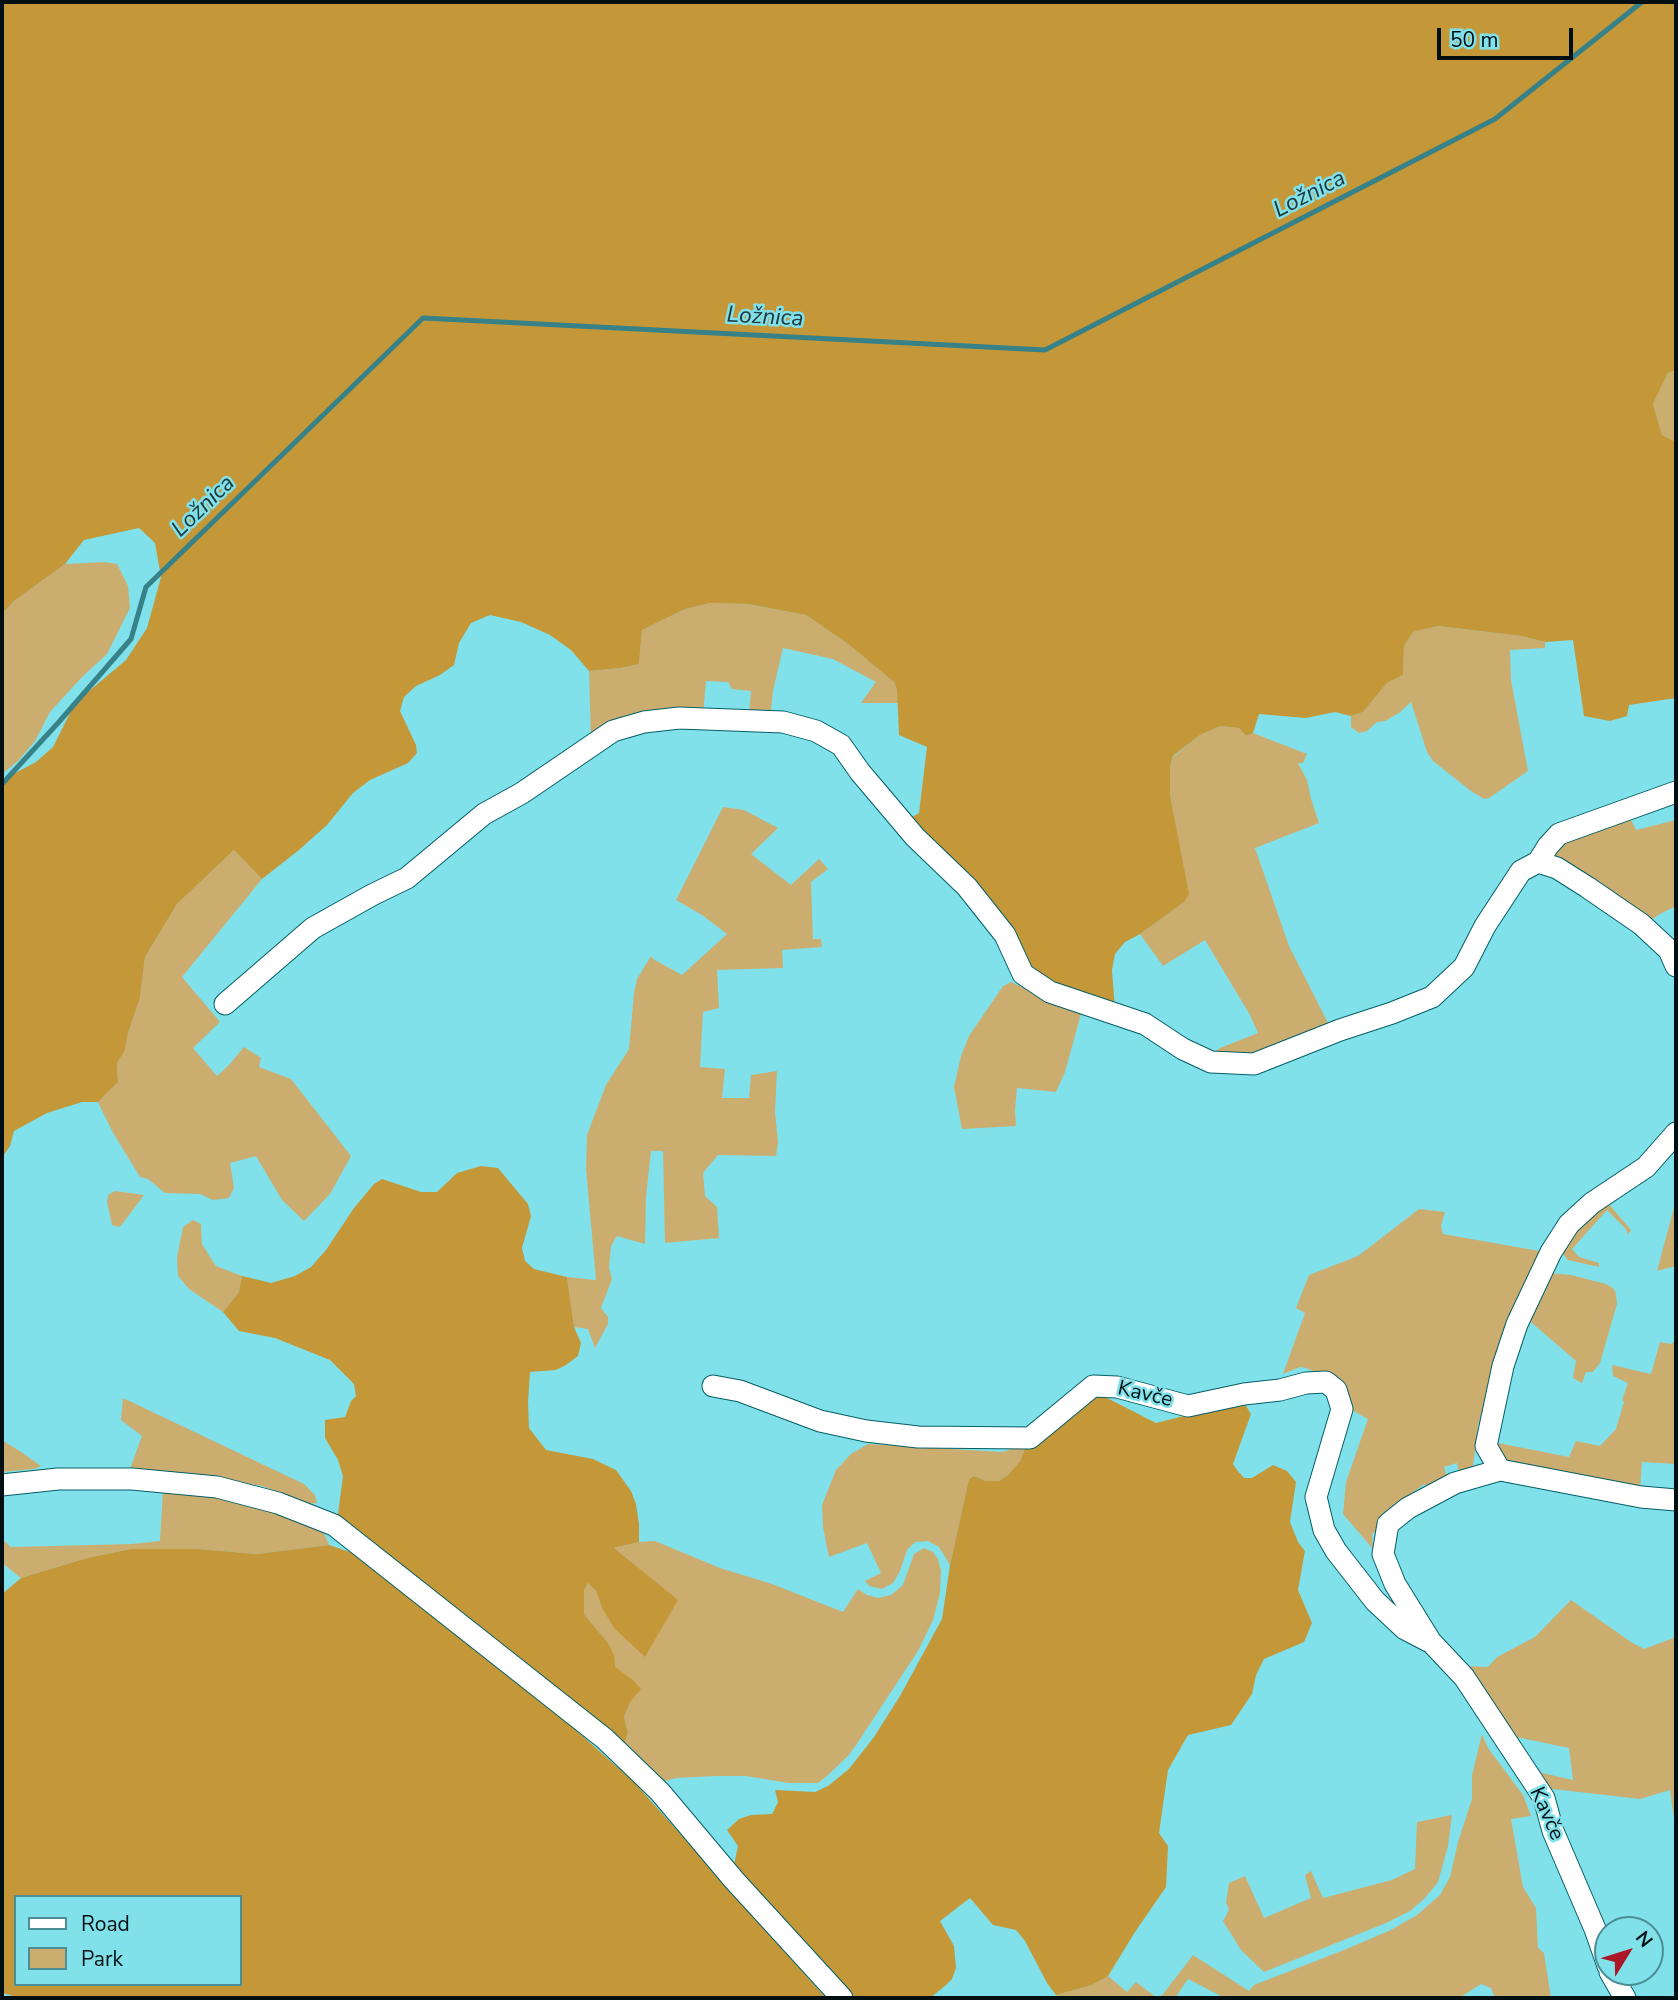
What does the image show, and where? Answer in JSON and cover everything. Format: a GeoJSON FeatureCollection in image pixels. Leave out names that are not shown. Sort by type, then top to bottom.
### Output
{"type":"FeatureCollection","features":[{"type":"Feature","properties":{"kind":"street"},"geometry":{"type":"LineString","coordinates":[[225,1004],[313,928],[407,878],[484,814],[522,793],[613,731],[644,722],[691,718],[783,722],[816,732],[841,745],[860,772],[915,837],[967,887],[1005,935],[1023,974],[1050,992],[1145,1024],[1183,1049],[1211,1062],[1254,1064],[1432,996],[1464,967],[1485,926],[1521,870],[1538,862],[1559,834],[1676,792]]}},
{"type":"Feature","properties":{"kind":"street"},"geometry":{"type":"LineString","coordinates":[[1538,862],[1567,874],[1641,924],[1669,950],[1676,966]]}},
{"type":"Feature","properties":{"kind":"street"},"geometry":{"type":"LineString","coordinates":[[1676,1133],[1646,1167],[1592,1203],[1569,1224],[1551,1252],[1517,1324],[1503,1366],[1486,1446],[1500,1470],[1641,1497],[1676,1500]]}},
{"type":"Feature","properties":{"kind":"street","name":"Kavče"},"geometry":{"type":"LineString","coordinates":[[713,1386],[740,1391],[820,1421],[866,1431],[918,1437],[1030,1438],[1093,1385],[1117,1387],[1188,1406],[1306,1383],[1326,1382],[1336,1390],[1342,1409],[1316,1497],[1324,1530],[1375,1601],[1405,1629],[1432,1643]]}},
{"type":"Feature","properties":{"kind":"street","name":"Kavče"},"geometry":{"type":"LineString","coordinates":[[1500,1470],[1455,1483],[1408,1508],[1388,1524],[1383,1554],[1395,1584],[1432,1643],[1464,1677],[1544,1798],[1553,1830],[1594,1929]]}},
{"type":"Feature","properties":{"kind":"street"},"geometry":{"type":"LineString","coordinates":[[2,1485],[58,1479],[132,1479],[217,1488],[278,1503],[334,1525],[605,1739],[660,1792],[734,1880],[842,1998]]}},
{"type":"Feature","properties":{"kind":"green space"},"geometry":{"type":"Polygon","coordinates":[[[1676,370],[1676,442],[1662,435],[1653,404],[1668,373],[1676,370]]]}},
{"type":"Feature","properties":{"kind":"green space"},"geometry":{"type":"Polygon","coordinates":[[[65,564],[117,564],[128,586],[130,608],[107,654],[50,712],[35,741],[18,761],[2,774],[2,614],[14,601],[65,564]]]}},
{"type":"Feature","properties":{"kind":"green space"},"geometry":{"type":"Polygon","coordinates":[[[710,603],[748,604],[806,615],[848,644],[894,682],[898,703],[861,703],[876,682],[833,659],[783,648],[770,719],[749,715],[751,691],[732,689],[728,682],[706,681],[703,715],[591,741],[589,671],[639,664],[642,630],[685,609],[710,603]]]}},
{"type":"Feature","properties":{"kind":"green space"},"geometry":{"type":"Polygon","coordinates":[[[1438,626],[1522,636],[1545,642],[1545,648],[1510,650],[1511,680],[1528,771],[1489,798],[1484,799],[1471,791],[1433,761],[1427,752],[1411,702],[1399,713],[1385,721],[1377,722],[1367,731],[1359,733],[1351,727],[1351,716],[1363,712],[1387,683],[1403,675],[1404,646],[1413,632],[1438,626]]]}},
{"type":"Feature","properties":{"kind":"green space"},"geometry":{"type":"Polygon","coordinates":[[[1220,726],[1239,728],[1246,736],[1253,733],[1307,754],[1303,763],[1298,763],[1307,780],[1319,823],[1255,848],[1289,946],[1329,1025],[1249,1057],[1209,1056],[1220,1048],[1258,1033],[1205,940],[1163,966],[1140,934],[1184,902],[1187,886],[1170,795],[1170,767],[1173,757],[1200,735],[1220,726]]]}},
{"type":"Feature","properties":{"kind":"green space"},"geometry":{"type":"Polygon","coordinates":[[[723,807],[744,810],[778,828],[751,854],[791,885],[819,859],[828,869],[811,882],[813,939],[821,939],[822,947],[782,950],[783,968],[717,970],[719,1008],[703,1012],[700,1067],[725,1069],[722,1098],[749,1098],[751,1075],[777,1071],[776,1156],[718,1155],[703,1173],[705,1196],[717,1207],[719,1238],[665,1243],[663,1151],[651,1151],[645,1244],[617,1236],[611,1246],[609,1268],[612,1279],[601,1308],[608,1317],[608,1324],[595,1348],[588,1329],[574,1327],[567,1277],[596,1280],[586,1169],[587,1135],[606,1085],[629,1049],[637,979],[651,956],[682,975],[727,934],[676,900],[723,807]]]}},
{"type":"Feature","properties":{"kind":"green space"},"geometry":{"type":"Polygon","coordinates":[[[1630,818],[1636,830],[1676,820],[1676,906],[1642,926],[1552,859],[1558,843],[1630,818]]]}},
{"type":"Feature","properties":{"kind":"green space"},"geometry":{"type":"Polygon","coordinates":[[[234,850],[262,879],[182,977],[220,1022],[193,1048],[217,1076],[244,1047],[261,1058],[259,1067],[291,1079],[351,1156],[330,1194],[304,1221],[282,1200],[256,1156],[230,1163],[234,1188],[229,1198],[213,1200],[200,1194],[165,1193],[148,1179],[140,1177],[98,1102],[118,1082],[117,1063],[125,1050],[140,998],[145,957],[177,904],[234,850]]]}},
{"type":"Feature","properties":{"kind":"green space"},"geometry":{"type":"Polygon","coordinates":[[[1011,982],[1051,1001],[1082,1010],[1065,1072],[1056,1092],[1017,1088],[1016,1126],[962,1129],[954,1087],[961,1056],[969,1036],[1003,986],[1011,982]]]}},
{"type":"Feature","properties":{"kind":"green space"},"geometry":{"type":"Polygon","coordinates":[[[115,1191],[144,1195],[120,1227],[112,1225],[107,1202],[108,1195],[115,1191]]]}},
{"type":"Feature","properties":{"kind":"green space"},"geometry":{"type":"Polygon","coordinates":[[[1676,1200],[1676,1266],[1657,1271],[1676,1200]]]}},
{"type":"Feature","properties":{"kind":"green space"},"geometry":{"type":"Polygon","coordinates":[[[1606,1201],[1631,1230],[1628,1235],[1626,1229],[1607,1210],[1572,1249],[1579,1257],[1599,1263],[1599,1267],[1568,1260],[1561,1252],[1570,1234],[1606,1201]]]}},
{"type":"Feature","properties":{"kind":"green space"},"geometry":{"type":"Polygon","coordinates":[[[1419,1209],[1445,1212],[1441,1226],[1443,1234],[1545,1252],[1488,1392],[1478,1425],[1473,1466],[1460,1477],[1457,1463],[1444,1467],[1448,1480],[1429,1488],[1424,1484],[1393,1507],[1379,1529],[1372,1534],[1373,1549],[1343,1514],[1346,1482],[1368,1419],[1348,1408],[1346,1385],[1326,1371],[1300,1367],[1283,1374],[1305,1313],[1296,1308],[1309,1275],[1358,1256],[1419,1209]]]}},
{"type":"Feature","properties":{"kind":"green space"},"geometry":{"type":"Polygon","coordinates":[[[193,1220],[201,1224],[202,1244],[216,1266],[242,1276],[239,1292],[223,1312],[189,1289],[178,1276],[177,1257],[183,1227],[193,1220]]]}},
{"type":"Feature","properties":{"kind":"green space"},"geometry":{"type":"Polygon","coordinates":[[[1549,1273],[1571,1275],[1606,1284],[1616,1293],[1617,1304],[1600,1363],[1593,1372],[1586,1372],[1582,1383],[1573,1378],[1576,1361],[1525,1317],[1549,1273]]]}},
{"type":"Feature","properties":{"kind":"green space"},"geometry":{"type":"Polygon","coordinates":[[[1676,1340],[1676,1464],[1642,1462],[1640,1492],[1513,1470],[1488,1441],[1569,1457],[1576,1441],[1600,1446],[1616,1429],[1628,1383],[1613,1376],[1612,1365],[1651,1374],[1660,1342],[1671,1344],[1676,1340]]]}},
{"type":"Feature","properties":{"kind":"green space"},"geometry":{"type":"Polygon","coordinates":[[[123,1398],[304,1484],[315,1495],[317,1503],[308,1504],[262,1486],[130,1469],[142,1436],[121,1420],[123,1398]]]}},
{"type":"Feature","properties":{"kind":"green space"},"geometry":{"type":"Polygon","coordinates":[[[2,1440],[21,1452],[41,1466],[2,1472],[2,1440]]]}},
{"type":"Feature","properties":{"kind":"green space"},"geometry":{"type":"Polygon","coordinates":[[[868,1444],[1002,1452],[1027,1444],[1020,1461],[999,1481],[986,1481],[974,1476],[969,1479],[950,1565],[939,1547],[928,1541],[915,1542],[907,1550],[893,1583],[882,1589],[869,1586],[865,1581],[881,1573],[867,1543],[829,1557],[823,1527],[822,1505],[836,1470],[851,1454],[868,1444]]]}},
{"type":"Feature","properties":{"kind":"green space"},"geometry":{"type":"Polygon","coordinates":[[[163,1490],[215,1496],[279,1513],[324,1533],[329,1545],[257,1554],[197,1549],[131,1549],[87,1558],[21,1578],[2,1563],[2,1539],[11,1547],[160,1541],[163,1490]]]}},
{"type":"Feature","properties":{"kind":"green space"},"geometry":{"type":"Polygon","coordinates":[[[655,1541],[720,1568],[772,1584],[843,1612],[858,1589],[878,1598],[891,1595],[903,1585],[914,1554],[924,1548],[933,1552],[938,1559],[941,1571],[940,1593],[933,1620],[918,1651],[849,1755],[818,1783],[789,1783],[745,1776],[676,1778],[661,1782],[624,1745],[628,1733],[624,1717],[630,1702],[633,1680],[615,1668],[608,1643],[584,1614],[584,1590],[588,1583],[596,1591],[602,1608],[645,1656],[677,1600],[614,1548],[655,1541]]]}},
{"type":"Feature","properties":{"kind":"green space"},"geometry":{"type":"Polygon","coordinates":[[[1571,1600],[1644,1649],[1676,1637],[1676,1834],[1670,1790],[1640,1799],[1544,1788],[1467,1666],[1488,1667],[1497,1657],[1535,1637],[1571,1600]],[[1516,1737],[1542,1773],[1573,1780],[1569,1748],[1516,1737]]]}},
{"type":"Feature","properties":{"kind":"green space"},"geometry":{"type":"Polygon","coordinates":[[[1482,1734],[1488,1748],[1523,1795],[1531,1816],[1511,1819],[1523,1887],[1536,1908],[1538,1948],[1544,1953],[1551,1998],[1495,1998],[1491,1988],[1481,1984],[1459,1998],[1225,1998],[1188,1979],[1175,1998],[1160,1998],[1193,1955],[1249,1991],[1254,1985],[1391,1930],[1417,1915],[1440,1895],[1450,1877],[1472,1799],[1472,1775],[1482,1734]]]}},
{"type":"Feature","properties":{"kind":"green space"},"geometry":{"type":"Polygon","coordinates":[[[1452,1815],[1448,1846],[1438,1882],[1410,1911],[1386,1923],[1264,1972],[1241,1950],[1223,1921],[1229,1910],[1226,1902],[1229,1883],[1245,1876],[1264,1918],[1311,1898],[1305,1875],[1311,1871],[1323,1898],[1392,1880],[1415,1869],[1417,1822],[1452,1815]]]}},
{"type":"Feature","properties":{"kind":"green space"},"geometry":{"type":"Polygon","coordinates":[[[1108,1976],[1127,1992],[1136,1982],[1157,1998],[1058,1998],[1056,1995],[1092,1985],[1108,1976]]]}},
{"type":"Feature","properties":{"kind":"shaded area"},"geometry":{"type":"Polygon","coordinates":[[[2,2],[1676,2],[1676,370],[1668,373],[1653,404],[1662,435],[1676,442],[1676,698],[1629,705],[1627,716],[1610,721],[1584,716],[1573,640],[1545,642],[1522,636],[1438,626],[1413,632],[1404,646],[1403,675],[1387,683],[1363,712],[1351,716],[1335,712],[1306,718],[1259,714],[1253,733],[1246,736],[1239,728],[1220,726],[1200,735],[1173,756],[1170,767],[1170,795],[1189,894],[1184,902],[1125,942],[1115,954],[1112,970],[1115,1010],[1045,983],[904,822],[919,813],[927,747],[899,735],[897,690],[894,682],[848,644],[806,615],[748,604],[710,603],[685,609],[642,630],[639,664],[589,671],[571,650],[550,635],[521,622],[490,615],[471,623],[459,643],[454,665],[416,686],[404,697],[400,711],[417,753],[408,763],[370,780],[353,793],[327,825],[262,879],[234,850],[177,904],[145,957],[140,998],[125,1050],[117,1063],[118,1082],[98,1102],[82,1102],[47,1113],[14,1131],[10,1146],[2,1158],[2,783],[6,778],[36,762],[53,747],[75,703],[126,660],[147,628],[161,577],[155,543],[139,528],[84,540],[65,564],[14,601],[2,614],[2,2]]]}},
{"type":"Feature","properties":{"kind":"shaded area"},"geometry":{"type":"Polygon","coordinates":[[[481,1166],[498,1168],[528,1204],[531,1216],[522,1248],[525,1261],[534,1269],[567,1277],[574,1327],[581,1343],[578,1356],[566,1365],[556,1370],[530,1372],[529,1428],[546,1450],[593,1459],[616,1470],[631,1491],[636,1504],[639,1542],[614,1548],[678,1600],[645,1657],[615,1629],[602,1608],[596,1591],[588,1583],[584,1590],[584,1614],[608,1643],[614,1655],[615,1667],[641,1689],[630,1702],[624,1717],[628,1733],[624,1745],[337,1521],[343,1476],[338,1460],[325,1438],[325,1420],[345,1417],[351,1401],[356,1396],[354,1384],[330,1360],[275,1338],[239,1331],[223,1312],[239,1292],[242,1276],[271,1283],[295,1276],[311,1267],[326,1250],[354,1208],[374,1184],[382,1179],[421,1192],[437,1192],[457,1173],[481,1166]]]}},
{"type":"Feature","properties":{"kind":"shaded area"},"geometry":{"type":"Polygon","coordinates":[[[1090,1394],[1107,1398],[1156,1423],[1243,1401],[1251,1414],[1233,1464],[1244,1478],[1252,1478],[1273,1465],[1287,1471],[1296,1482],[1290,1522],[1305,1551],[1298,1590],[1312,1623],[1304,1642],[1264,1659],[1256,1675],[1252,1694],[1231,1725],[1188,1735],[1168,1770],[1159,1833],[1168,1846],[1166,1887],[1108,1976],[1092,1985],[1056,1995],[1016,1930],[993,1925],[970,1898],[940,1921],[954,1946],[956,1968],[952,1979],[946,1985],[930,1998],[854,1998],[825,1970],[734,1865],[738,1846],[727,1830],[739,1819],[751,1815],[772,1814],[778,1802],[775,1790],[815,1792],[828,1786],[849,1769],[874,1737],[900,1696],[942,1619],[950,1565],[969,1479],[974,1476],[986,1481],[999,1481],[1008,1475],[1020,1461],[1027,1444],[1090,1394]]]}},
{"type":"Feature","properties":{"kind":"shaded area"},"geometry":{"type":"Polygon","coordinates":[[[329,1545],[359,1555],[535,1694],[634,1782],[826,1998],[20,1998],[2,1993],[2,1594],[21,1578],[87,1558],[131,1549],[197,1549],[257,1554],[329,1545]]]}},
{"type":"Feature","properties":{"kind":"waterway","name":"Ložnica"},"geometry":{"type":"LineString","coordinates":[[2,784],[131,639],[146,587],[423,318],[1045,350],[1495,119],[1642,2]]}}]}
